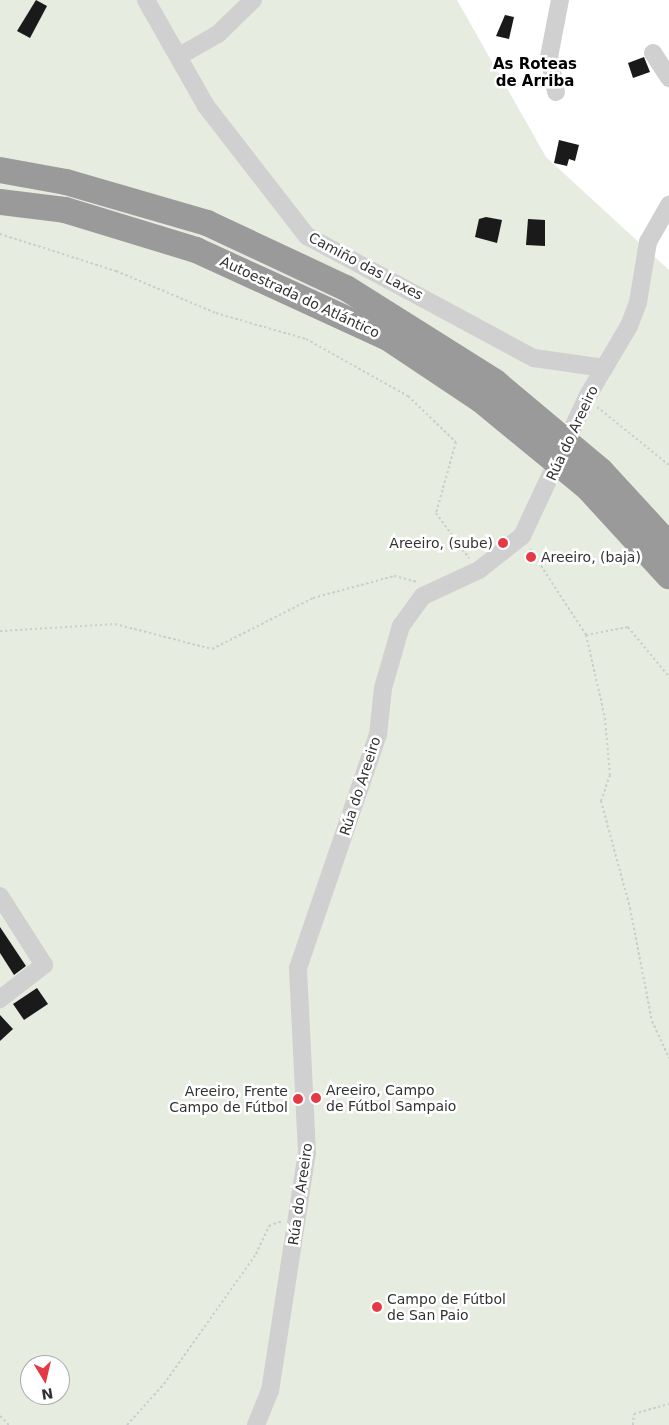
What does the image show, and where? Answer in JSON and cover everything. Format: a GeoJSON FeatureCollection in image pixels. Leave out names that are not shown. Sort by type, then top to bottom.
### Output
{"type":"FeatureCollection","features":[{"type":"Feature","properties":{"kind":"highway","name":"Autoestrada do Atlántico"},"geometry":{"type":"LineString","coordinates":[[0,170],[66,182],[207,223],[346,288],[495,382],[601,471],[669,545]]}},
{"type":"Feature","properties":{"kind":"highway","name":"Autoestrada do Atlántico"},"geometry":{"type":"LineString","coordinates":[[0,202],[65,210],[196,250],[388,338],[481,400],[588,488],[669,576]]}},
{"type":"Feature","properties":{"kind":"street","name":"Camiño das Laxes"},"geometry":{"type":"LineString","coordinates":[[146,0],[180,55],[206,106],[307,236],[534,358],[604,368]]}},
{"type":"Feature","properties":{"kind":"street"},"geometry":{"type":"LineString","coordinates":[[180,55],[218,34],[253,0]]}},
{"type":"Feature","properties":{"kind":"street"},"geometry":{"type":"LineString","coordinates":[[556,92],[549,58],[560,0]]}},
{"type":"Feature","properties":{"kind":"street"},"geometry":{"type":"LineString","coordinates":[[653,53],[669,78]]}},
{"type":"Feature","properties":{"kind":"street","name":"Rúa do Areeiro"},"geometry":{"type":"LineString","coordinates":[[256,1425],[270,1390],[297,1219],[308,1128],[296,992],[298,968],[378,735],[383,688],[400,626],[409,611],[437,588],[479,570],[522,536],[538,508],[587,396],[629,326],[638,302],[648,242],[669,205]]}},
{"type":"Feature","properties":{"kind":"street"},"geometry":{"type":"LineString","coordinates":[[0,896],[42,960],[40,971],[0,999]]}},
{"type":"Feature","properties":{"kind":"path"},"geometry":{"type":"LineString","coordinates":[[0,234],[169,292],[216,313],[306,338],[408,396],[456,442],[436,512],[479,570]]}},
{"type":"Feature","properties":{"kind":"path"},"geometry":{"type":"LineString","coordinates":[[587,396],[605,415],[669,465]]}},
{"type":"Feature","properties":{"kind":"path"},"geometry":{"type":"LineString","coordinates":[[522,536],[586,635],[606,718],[610,775],[601,801],[630,908],[652,1021],[669,1058]]}},
{"type":"Feature","properties":{"kind":"path"},"geometry":{"type":"LineString","coordinates":[[0,631],[115,624],[212,649],[313,598],[394,576],[437,588]]}},
{"type":"Feature","properties":{"kind":"path"},"geometry":{"type":"LineString","coordinates":[[586,635],[628,627],[669,677]]}},
{"type":"Feature","properties":{"kind":"path"},"geometry":{"type":"LineString","coordinates":[[127,1425],[164,1384],[264,1242],[269,1226],[297,1219]]}},
{"type":"Feature","properties":{"kind":"path"},"geometry":{"type":"LineString","coordinates":[[633,1425],[634,1414],[669,1404]]}},
{"type":"Feature","properties":{"kind":"path"},"geometry":{"type":"LineString","coordinates":[[0,1416],[9,1425]]}},
{"type":"Feature","properties":{"kind":"shaded area"},"geometry":{"type":"Polygon","coordinates":[[[0,0],[457,0],[546,157],[669,270],[669,1425],[0,1425],[0,0]]]}},
{"type":"Feature","properties":{"kind":"building"},"geometry":{"type":"Polygon","coordinates":[[[36,0],[47,6],[30,38],[17,31],[36,0]]]}},
{"type":"Feature","properties":{"kind":"building"},"geometry":{"type":"Polygon","coordinates":[[[505,15],[514,17],[509,39],[496,36],[505,15]]]}},
{"type":"Feature","properties":{"kind":"building"},"geometry":{"type":"Polygon","coordinates":[[[644,57],[650,72],[633,78],[628,63],[644,57]]]}},
{"type":"Feature","properties":{"kind":"building"},"geometry":{"type":"Polygon","coordinates":[[[559,140],[579,145],[575,161],[569,159],[567,166],[554,163],[559,140]]]}},
{"type":"Feature","properties":{"kind":"building"},"geometry":{"type":"Polygon","coordinates":[[[486,217],[502,220],[497,243],[475,237],[479,219],[486,217]]]}},
{"type":"Feature","properties":{"kind":"building"},"geometry":{"type":"Polygon","coordinates":[[[528,219],[545,220],[545,246],[526,245],[528,219]]]}},
{"type":"Feature","properties":{"kind":"building"},"geometry":{"type":"Polygon","coordinates":[[[0,927],[26,966],[14,975],[0,953],[0,927]]]}},
{"type":"Feature","properties":{"kind":"building"},"geometry":{"type":"Polygon","coordinates":[[[37,988],[48,1004],[24,1020],[13,1004],[37,988]]]}},
{"type":"Feature","properties":{"kind":"building"},"geometry":{"type":"Polygon","coordinates":[[[0,1015],[13,1029],[0,1041],[0,1015]]]}},
{"type":"Feature","properties":{"kind":"place","name":"Areeiro, (sube)"},"geometry":{"type":"Point","coordinates":[503,543]}},
{"type":"Feature","properties":{"kind":"place","name":"Areeiro, (baja)"},"geometry":{"type":"Point","coordinates":[531,557]}},
{"type":"Feature","properties":{"kind":"place","name":"Areeiro, Campo de Fútbol Sampaio"},"geometry":{"type":"Point","coordinates":[316,1098]}},
{"type":"Feature","properties":{"kind":"place","name":"Areeiro, Frente Campo de Fútbol"},"geometry":{"type":"Point","coordinates":[298,1099]}},
{"type":"Feature","properties":{"kind":"place","name":"Campo de Fútbol de San Paio"},"geometry":{"type":"Point","coordinates":[377,1307]}},
{"type":"Feature","properties":{"kind":"district","name":"As Roteas de Arriba"},"geometry":{"type":"Point","coordinates":[535,72]}}]}
